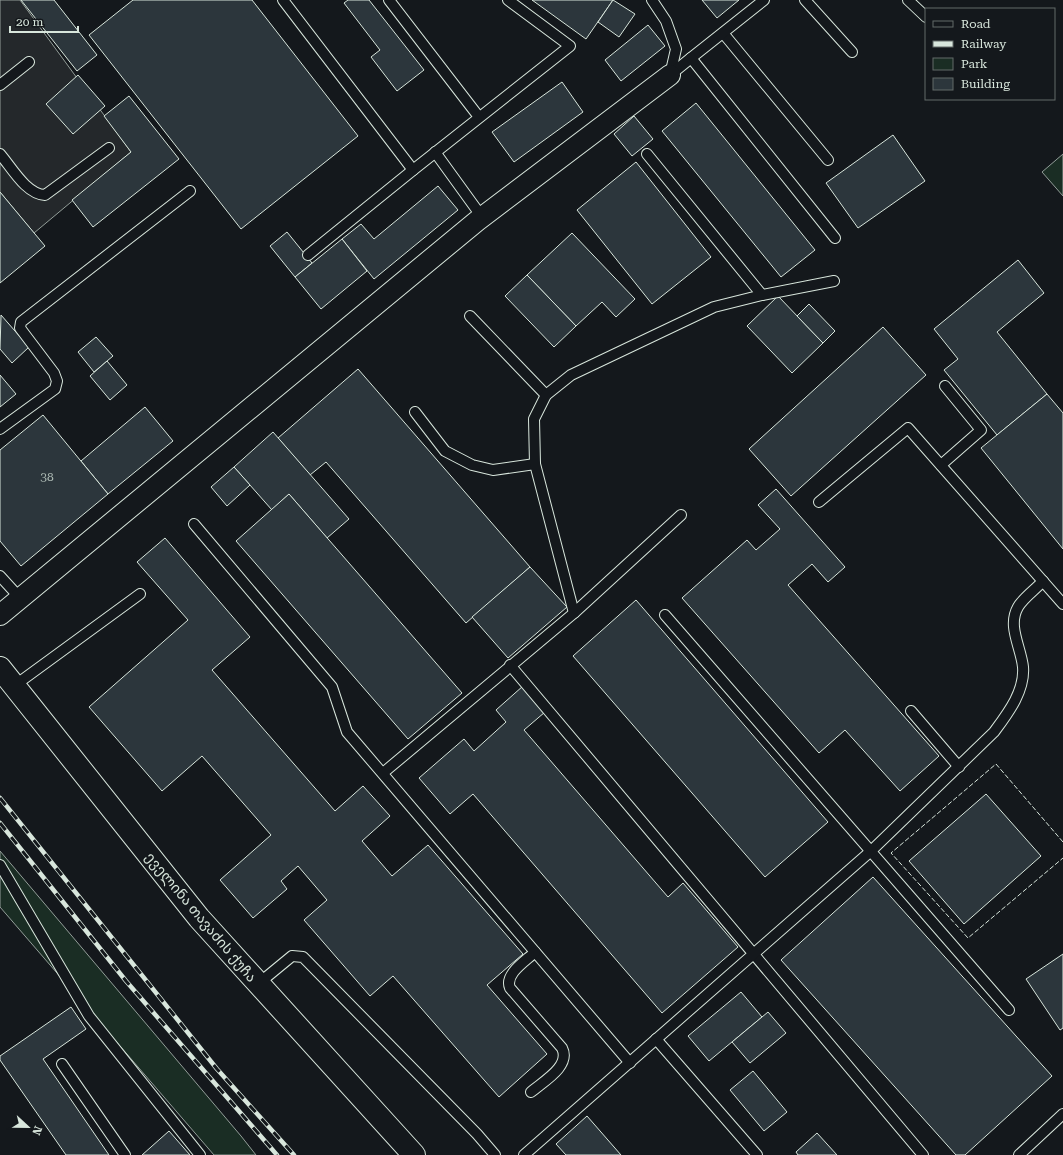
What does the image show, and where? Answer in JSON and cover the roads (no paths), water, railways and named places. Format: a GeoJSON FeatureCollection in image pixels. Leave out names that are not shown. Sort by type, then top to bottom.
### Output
{"type":"FeatureCollection","features":[{"type":"Feature","properties":{"kind":"main road","name":"ეველინა თავაძის ქუჩა"},"geometry":{"type":"LineString","coordinates":[[0,668],[198,918],[414,1155]]}},
{"type":"Feature","properties":{"kind":"street"},"geometry":{"type":"LineString","coordinates":[[0,615],[482,217],[670,74]]}},
{"type":"Feature","properties":{"kind":"lane"},"geometry":{"type":"LineString","coordinates":[[283,0],[413,170]]}},
{"type":"Feature","properties":{"kind":"lane"},"geometry":{"type":"LineString","coordinates":[[389,0],[479,117]]}},
{"type":"Feature","properties":{"kind":"lane"},"geometry":{"type":"LineString","coordinates":[[308,255],[435,152],[570,46],[508,0]]}},
{"type":"Feature","properties":{"kind":"lane"},"geometry":{"type":"LineString","coordinates":[[652,0],[666,21],[676,49],[670,74]]}},
{"type":"Feature","properties":{"kind":"lane"},"geometry":{"type":"LineString","coordinates":[[670,74],[764,0]]}},
{"type":"Feature","properties":{"kind":"lane"},"geometry":{"type":"LineString","coordinates":[[805,0],[852,52]]}},
{"type":"Feature","properties":{"kind":"lane"},"geometry":{"type":"LineString","coordinates":[[908,0],[925,16]]}},
{"type":"Feature","properties":{"kind":"lane"},"geometry":{"type":"LineString","coordinates":[[723,33],[828,160]]}},
{"type":"Feature","properties":{"kind":"lane"},"geometry":{"type":"LineString","coordinates":[[691,58],[835,238]]}},
{"type":"Feature","properties":{"kind":"lane"},"geometry":{"type":"LineString","coordinates":[[0,85],[29,62]]}},
{"type":"Feature","properties":{"kind":"lane"},"geometry":{"type":"LineString","coordinates":[[0,154],[29,188],[37,194],[45,195],[109,148]]}},
{"type":"Feature","properties":{"kind":"lane"},"geometry":{"type":"LineString","coordinates":[[435,152],[482,217]]}},
{"type":"Feature","properties":{"kind":"lane"},"geometry":{"type":"LineString","coordinates":[[647,154],[762,295]]}},
{"type":"Feature","properties":{"kind":"lane"},"geometry":{"type":"LineString","coordinates":[[0,429],[50,393],[55,388],[57,381],[54,373],[20,328],[21,322],[190,191]]}},
{"type":"Feature","properties":{"kind":"lane"},"geometry":{"type":"LineString","coordinates":[[574,613],[535,464],[534,418],[546,395],[571,375],[714,307],[834,280]]}},
{"type":"Feature","properties":{"kind":"lane"},"geometry":{"type":"LineString","coordinates":[[470,316],[546,395]]}},
{"type":"Feature","properties":{"kind":"lane"},"geometry":{"type":"LineString","coordinates":[[941,465],[981,430],[944,386]]}},
{"type":"Feature","properties":{"kind":"lane"},"geometry":{"type":"LineString","coordinates":[[416,412],[445,451],[472,465],[493,470],[535,464]]}},
{"type":"Feature","properties":{"kind":"lane"},"geometry":{"type":"LineString","coordinates":[[819,502],[908,428],[1063,604]]}},
{"type":"Feature","properties":{"kind":"lane"},"geometry":{"type":"LineString","coordinates":[[383,774],[510,665],[574,613],[681,515]]}},
{"type":"Feature","properties":{"kind":"lane"},"geometry":{"type":"LineString","coordinates":[[194,524],[332,687],[346,732],[630,1063]]}},
{"type":"Feature","properties":{"kind":"lane"},"geometry":{"type":"LineString","coordinates":[[0,576],[20,598]]}},
{"type":"Feature","properties":{"kind":"lane"},"geometry":{"type":"LineString","coordinates":[[524,1155],[871,851],[994,732],[1007,715],[1018,694],[1022,680],[1023,666],[1015,633],[1014,618],[1018,606],[1043,581]]}},
{"type":"Feature","properties":{"kind":"lane"},"geometry":{"type":"LineString","coordinates":[[14,686],[140,594]]}},
{"type":"Feature","properties":{"kind":"lane"},"geometry":{"type":"LineString","coordinates":[[666,616],[1009,1010]]}},
{"type":"Feature","properties":{"kind":"lane"},"geometry":{"type":"LineString","coordinates":[[510,665],[923,1155]]}},
{"type":"Feature","properties":{"kind":"lane"},"geometry":{"type":"LineString","coordinates":[[910,711],[959,767]]}},
{"type":"Feature","properties":{"kind":"lane"},"geometry":{"type":"LineString","coordinates":[[0,865],[88,1016],[200,1155]]}},
{"type":"Feature","properties":{"kind":"lane"},"geometry":{"type":"LineString","coordinates":[[531,1092],[560,1067],[566,1054],[510,988],[508,983],[510,976],[535,952]]}},
{"type":"Feature","properties":{"kind":"lane"},"geometry":{"type":"LineString","coordinates":[[258,984],[292,956],[303,957],[306,959],[367,1024],[477,1134],[495,1155]]}},
{"type":"Feature","properties":{"kind":"lane"},"geometry":{"type":"LineString","coordinates":[[656,1039],[757,1155]]}},
{"type":"Feature","properties":{"kind":"lane"},"geometry":{"type":"LineString","coordinates":[[62,1064],[125,1155]]}},
{"type":"Feature","properties":{"kind":"lane"},"geometry":{"type":"LineString","coordinates":[[1018,1155],[1063,1114]]}},
{"type":"Feature","properties":{"kind":"railway"},"geometry":{"type":"LineString","coordinates":[[0,798],[217,1069],[294,1155]]}},
{"type":"Feature","properties":{"kind":"railway"},"geometry":{"type":"LineString","coordinates":[[0,823],[126,981],[277,1155]]}}]}
